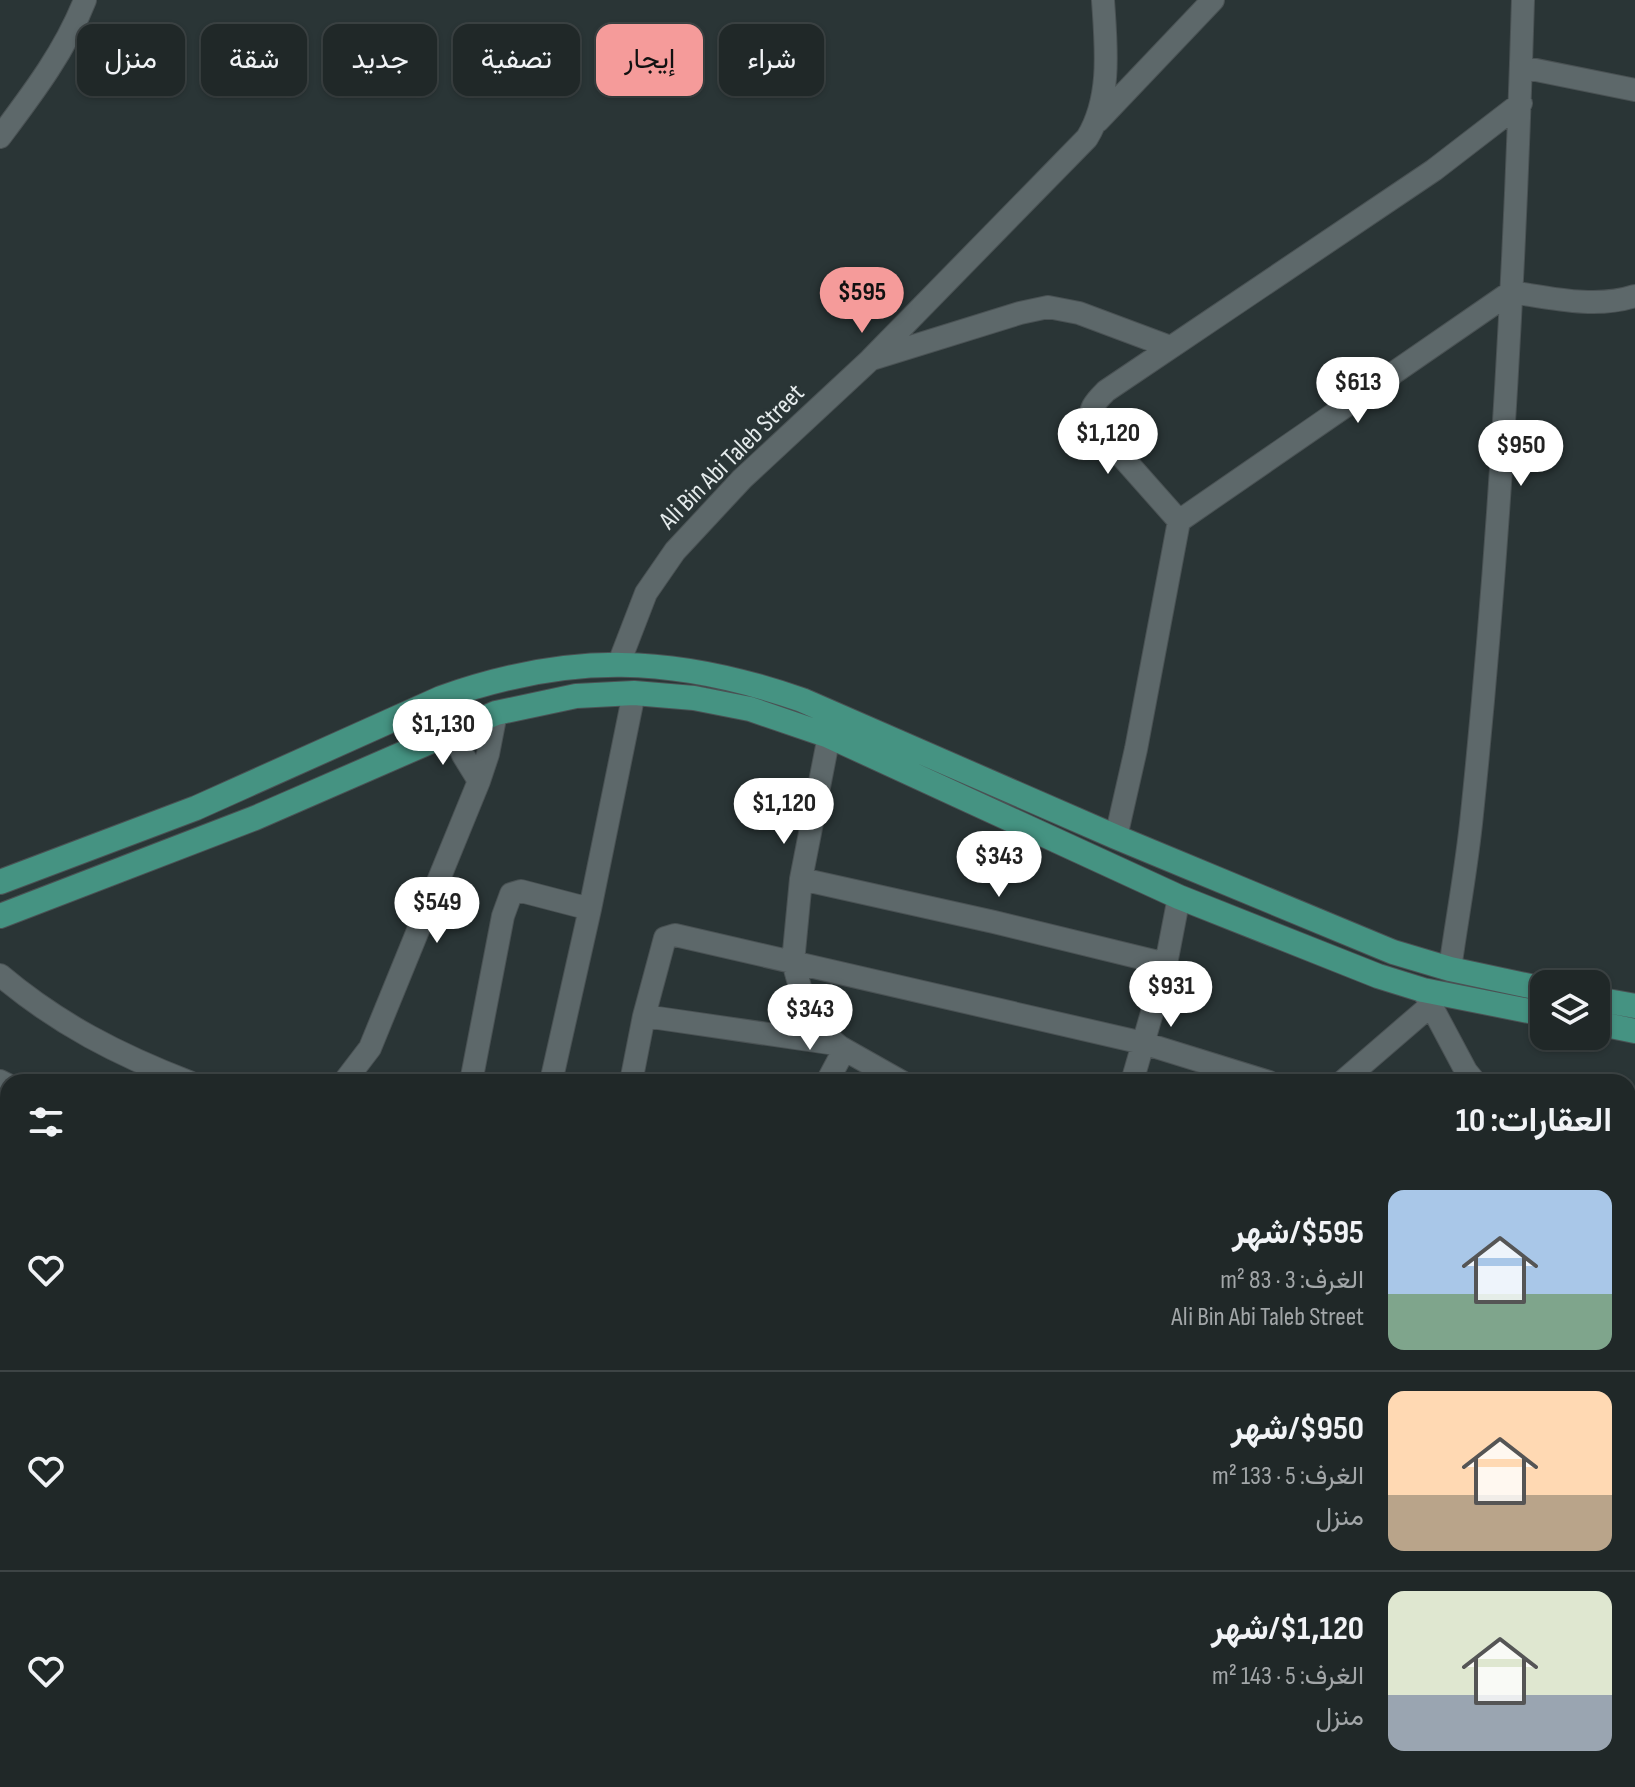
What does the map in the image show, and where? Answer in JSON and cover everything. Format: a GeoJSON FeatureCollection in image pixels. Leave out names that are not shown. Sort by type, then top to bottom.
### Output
{"type":"FeatureCollection","features":[{"type":"Feature","properties":{"kind":"main road"},"geometry":{"type":"LineString","coordinates":[[0,882],[196,808],[441,698],[480,684],[534,671],[619,663],[665,666],[759,685],[802,700],[1116,837],[1393,952],[1450,969],[1530,986]]}},
{"type":"Feature","properties":{"kind":"main road"},"geometry":{"type":"LineString","coordinates":[[0,916],[210,836],[496,713],[576,696],[634,693],[694,698],[750,709],[829,736],[1179,897],[1426,998],[1530,1012]]}},
{"type":"Feature","properties":{"kind":"main road"},"geometry":{"type":"LineString","coordinates":[[196,808],[210,836]]}},
{"type":"Feature","properties":{"kind":"main road"},"geometry":{"type":"LineString","coordinates":[[1610,1002],[1635,1006]]}},
{"type":"Feature","properties":{"kind":"main road"},"geometry":{"type":"LineString","coordinates":[[1610,1026],[1635,1031]]}},
{"type":"Feature","properties":{"kind":"street"},"geometry":{"type":"LineString","coordinates":[[0,137],[43,81],[64,47],[85,0]]}},
{"type":"Feature","properties":{"kind":"street","name":"Ali Bin Abi Taleb Street"},"geometry":{"type":"LineString","coordinates":[[619,663],[646,593],[675,551],[742,479],[870,360],[1087,138],[1096,124],[1104,90],[1103,0]]}},
{"type":"Feature","properties":{"kind":"street"},"geometry":{"type":"LineString","coordinates":[[1096,124],[1213,0]]}},
{"type":"Feature","properties":{"kind":"street"},"geometry":{"type":"LineString","coordinates":[[1450,969],[1474,786],[1490,604],[1511,292],[1523,0]]}},
{"type":"Feature","properties":{"kind":"street"},"geometry":{"type":"LineString","coordinates":[[1521,67],[1635,90]]}},
{"type":"Feature","properties":{"kind":"street"},"geometry":{"type":"LineString","coordinates":[[1179,521],[1090,419],[1096,402],[1106,391],[1170,347],[1434,170],[1521,103]]}},
{"type":"Feature","properties":{"kind":"street"},"geometry":{"type":"LineString","coordinates":[[1116,837],[1136,749],[1179,521],[1511,292],[1602,302],[1635,296]]}},
{"type":"Feature","properties":{"kind":"street"},"geometry":{"type":"LineString","coordinates":[[870,360],[1048,307],[1079,313],[1170,347]]}},
{"type":"Feature","properties":{"kind":"street"},"geometry":{"type":"LineString","coordinates":[[553,1074],[634,693]]}},
{"type":"Feature","properties":{"kind":"street"},"geometry":{"type":"LineString","coordinates":[[350,1074],[370,1048],[479,781],[496,713]]}},
{"type":"Feature","properties":{"kind":"street"},"geometry":{"type":"LineString","coordinates":[[453,730],[463,755],[479,781]]}},
{"type":"Feature","properties":{"kind":"street"},"geometry":{"type":"LineString","coordinates":[[829,736],[801,879],[793,962],[805,1005],[814,1021],[840,1047],[888,1074]]}},
{"type":"Feature","properties":{"kind":"street"},"geometry":{"type":"LineString","coordinates":[[801,879],[1166,964]]}},
{"type":"Feature","properties":{"kind":"street"},"geometry":{"type":"LineString","coordinates":[[473,1074],[503,916],[511,894],[521,891],[590,909]]}},
{"type":"Feature","properties":{"kind":"street"},"geometry":{"type":"LineString","coordinates":[[1134,1074],[1166,964],[1179,897]]}},
{"type":"Feature","properties":{"kind":"street"},"geometry":{"type":"LineString","coordinates":[[633,1074],[644,1016],[665,938],[669,935],[689,937],[1143,1043],[1243,1074]]}},
{"type":"Feature","properties":{"kind":"street"},"geometry":{"type":"LineString","coordinates":[[0,975],[53,1016],[97,1043],[170,1074]]}},
{"type":"Feature","properties":{"kind":"street"},"geometry":{"type":"LineString","coordinates":[[1350,1074],[1426,998],[1467,1074]]}},
{"type":"Feature","properties":{"kind":"street"},"geometry":{"type":"LineString","coordinates":[[644,1016],[840,1047]]}},
{"type":"Feature","properties":{"kind":"street"},"geometry":{"type":"LineString","coordinates":[[830,1074],[840,1047]]}}]}
